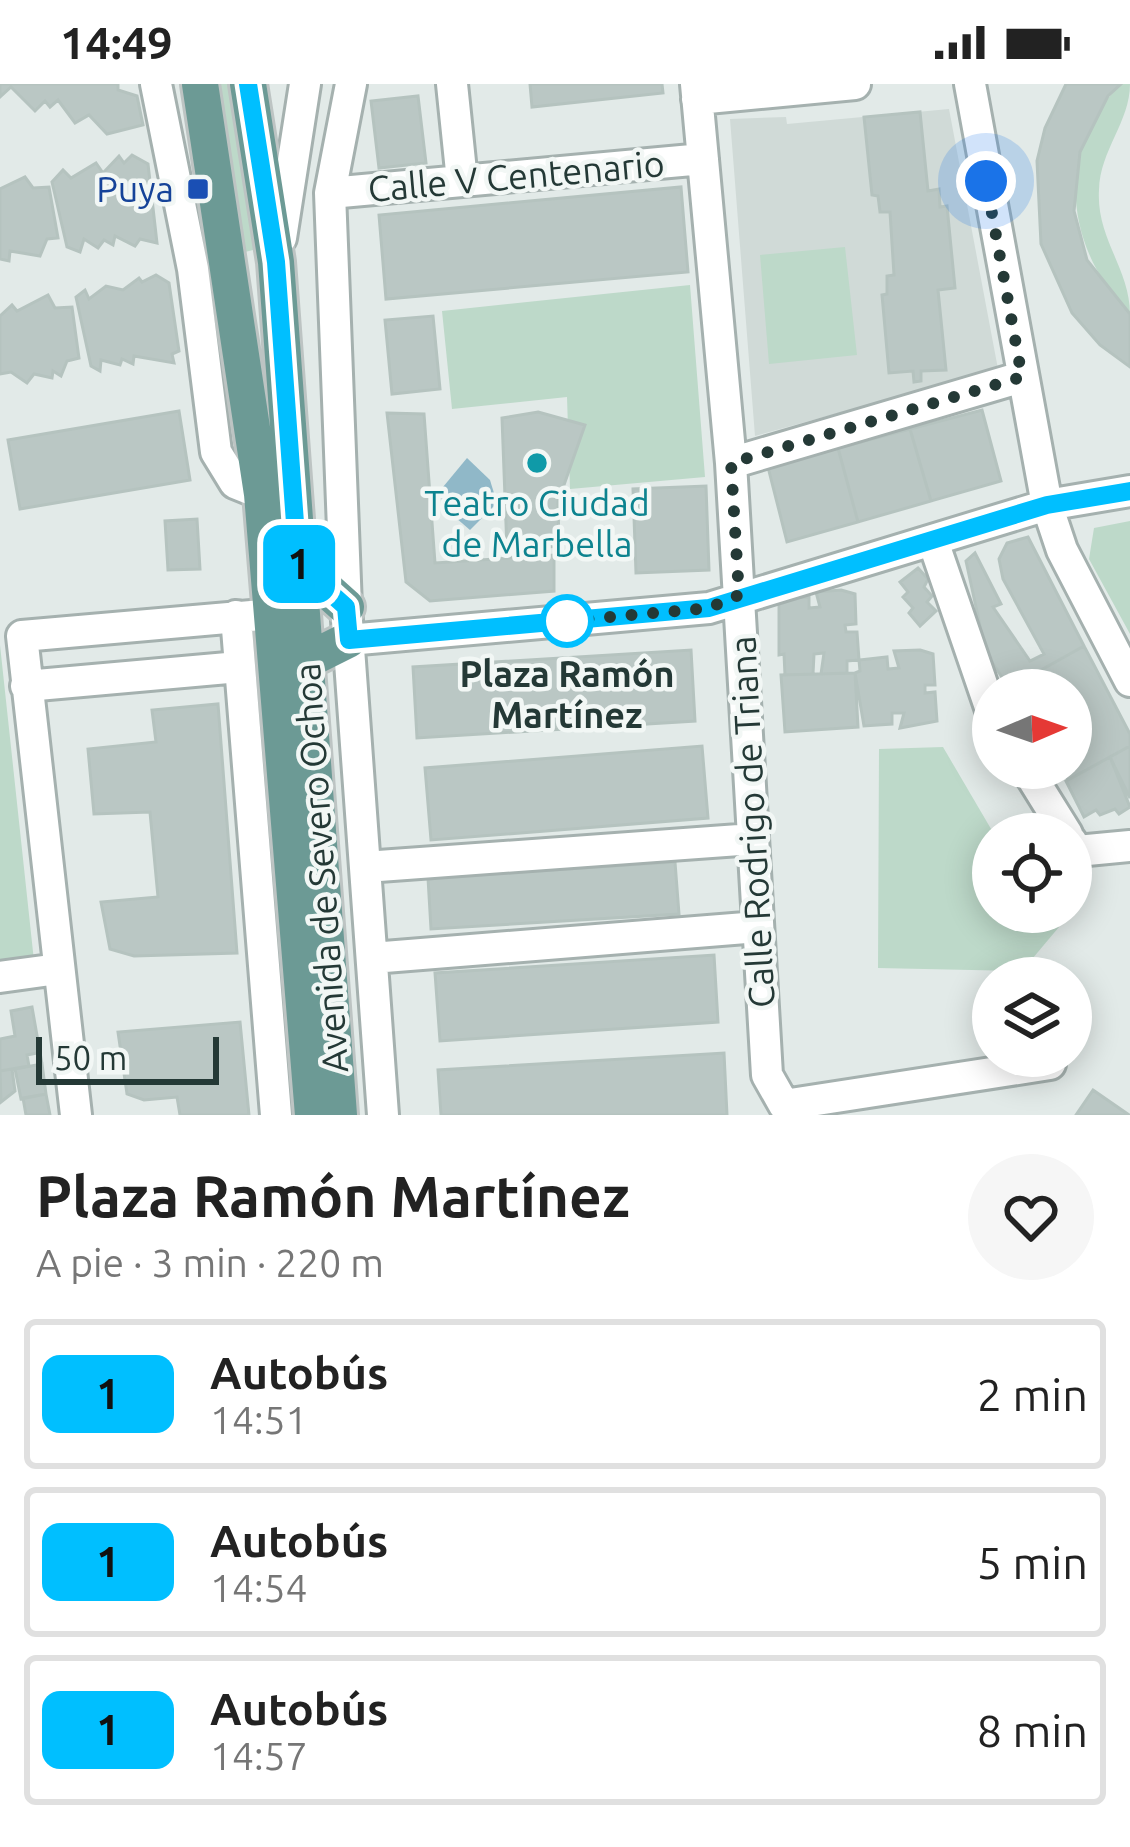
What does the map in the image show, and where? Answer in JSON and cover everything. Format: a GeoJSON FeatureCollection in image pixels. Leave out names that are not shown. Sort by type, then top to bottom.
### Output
{"type":"FeatureCollection","features":[{"type":"Feature","properties":{"kind":"main road","name":"Avenida de Severo Ochoa"},"geometry":{"type":"LineString","coordinates":[[200,84],[262,494],[313,1115]]}},
{"type":"Feature","properties":{"kind":"main road","name":"Avenida de Severo Ochoa"},"geometry":{"type":"LineString","coordinates":[[248,84],[276,262],[340,1115]]}},
{"type":"Feature","properties":{"kind":"main road"},"geometry":{"type":"LineString","coordinates":[[298,564],[347,623],[305,662]]}},
{"type":"Feature","properties":{"kind":"street"},"geometry":{"type":"LineString","coordinates":[[156,84],[193,269],[217,452],[235,482],[262,494]]}},
{"type":"Feature","properties":{"kind":"street","name":"Avenida de Severo Ochoa"},"geometry":{"type":"LineString","coordinates":[[276,262],[305,84]]}},
{"type":"Feature","properties":{"kind":"street","name":"Avenida de Severo Ochoa"},"geometry":{"type":"LineString","coordinates":[[351,84],[330,193],[347,623],[383,1115]]}},
{"type":"Feature","properties":{"kind":"street"},"geometry":{"type":"LineString","coordinates":[[452,84],[462,181]]}},
{"type":"Feature","properties":{"kind":"street"},"geometry":{"type":"LineString","coordinates":[[697,92],[855,84]]}},
{"type":"Feature","properties":{"kind":"street"},"geometry":{"type":"LineString","coordinates":[[970,84],[1047,505],[1062,550],[1130,681]]}},
{"type":"Feature","properties":{"kind":"street","name":"Calle Rodrigo de Triana"},"geometry":{"type":"LineString","coordinates":[[697,92],[731,463],[767,1075],[786,1112]]}},
{"type":"Feature","properties":{"kind":"street","name":"Calle V Centenario"},"geometry":{"type":"LineString","coordinates":[[330,193],[703,159]]}},
{"type":"Feature","properties":{"kind":"street"},"geometry":{"type":"LineString","coordinates":[[731,463],[1022,377]]}},
{"type":"Feature","properties":{"kind":"street"},"geometry":{"type":"LineString","coordinates":[[347,623],[709,608],[739,595],[1047,505],[1130,491]]}},
{"type":"Feature","properties":{"kind":"street"},"geometry":{"type":"LineString","coordinates":[[933,541],[977,669]]}},
{"type":"Feature","properties":{"kind":"street"},"geometry":{"type":"LineString","coordinates":[[76,1115],[22,636],[273,614]]}},
{"type":"Feature","properties":{"kind":"street","name":"Avenida de Severo Ochoa"},"geometry":{"type":"LineString","coordinates":[[236,616],[276,1115]]}},
{"type":"Feature","properties":{"kind":"street"},"geometry":{"type":"LineString","coordinates":[[26,686],[239,667]]}},
{"type":"Feature","properties":{"kind":"street"},"geometry":{"type":"LineString","coordinates":[[365,867],[753,839]]}},
{"type":"Feature","properties":{"kind":"street"},"geometry":{"type":"LineString","coordinates":[[1092,850],[1130,846]]}},
{"type":"Feature","properties":{"kind":"street"},"geometry":{"type":"LineString","coordinates":[[372,958],[758,928]]}},
{"type":"Feature","properties":{"kind":"street"},"geometry":{"type":"LineString","coordinates":[[0,977],[58,969]]}},
{"type":"Feature","properties":{"kind":"street"},"geometry":{"type":"LineString","coordinates":[[786,1112],[978,1077]]}},
{"type":"Feature","properties":{"kind":"shaded area"},"geometry":{"type":"Polygon","coordinates":[[[949,109],[998,369],[755,436],[730,119],[786,117],[787,124],[949,109]]]}},
{"type":"Feature","properties":{"kind":"green space"},"geometry":{"type":"Polygon","coordinates":[[[216,84],[231,84],[257,249],[245,252],[216,84]]]}},
{"type":"Feature","properties":{"kind":"green space"},"geometry":{"type":"Polygon","coordinates":[[[1121,84],[1130,84],[1129,98],[1104,162],[1099,207],[1125,282],[1130,314],[1092,261],[1076,201],[1084,140],[1121,84]]]}},
{"type":"Feature","properties":{"kind":"green space"},"geometry":{"type":"Polygon","coordinates":[[[845,247],[857,355],[769,364],[760,255],[845,247]]]}},
{"type":"Feature","properties":{"kind":"green space"},"geometry":{"type":"Polygon","coordinates":[[[690,285],[705,477],[570,489],[567,397],[452,409],[442,311],[690,285]]]}},
{"type":"Feature","properties":{"kind":"green space"},"geometry":{"type":"Polygon","coordinates":[[[1130,521],[1130,634],[1089,559],[1094,528],[1130,521]]]}},
{"type":"Feature","properties":{"kind":"green space"},"geometry":{"type":"Polygon","coordinates":[[[0,645],[34,961],[0,963],[0,645]]]}},
{"type":"Feature","properties":{"kind":"green space"},"geometry":{"type":"Polygon","coordinates":[[[943,747],[982,813],[972,813],[972,933],[1054,933],[1034,957],[972,957],[972,970],[878,968],[879,749],[943,747]]]}},
{"type":"Feature","properties":{"kind":"water"},"geometry":{"type":"Polygon","coordinates":[[[467,458],[490,480],[497,503],[470,530],[441,505],[443,487],[467,458]]]}},
{"type":"Feature","properties":{"kind":"building"},"geometry":{"type":"Polygon","coordinates":[[[0,84],[118,84],[118,90],[137,96],[143,125],[107,134],[89,115],[75,123],[58,100],[50,107],[45,101],[35,111],[11,87],[0,97],[0,84]]]}},
{"type":"Feature","properties":{"kind":"building"},"geometry":{"type":"Polygon","coordinates":[[[530,84],[662,84],[663,93],[532,107],[530,84]]]}},
{"type":"Feature","properties":{"kind":"building"},"geometry":{"type":"Polygon","coordinates":[[[1066,84],[1121,84],[1108,96],[1080,152],[1074,211],[1087,260],[1130,314],[1130,367],[1100,345],[1072,313],[1041,244],[1037,161],[1045,128],[1066,84]]]}},
{"type":"Feature","properties":{"kind":"building"},"geometry":{"type":"Polygon","coordinates":[[[418,96],[426,163],[379,168],[371,101],[418,96]]]}},
{"type":"Feature","properties":{"kind":"building"},"geometry":{"type":"Polygon","coordinates":[[[920,112],[928,191],[939,189],[940,207],[947,206],[955,288],[938,290],[946,370],[921,371],[921,381],[914,382],[913,371],[889,373],[882,295],[887,294],[887,276],[894,275],[890,212],[880,212],[878,196],[872,195],[864,117],[920,112]]]}},
{"type":"Feature","properties":{"kind":"building"},"geometry":{"type":"Polygon","coordinates":[[[132,155],[148,164],[157,243],[140,239],[135,246],[115,236],[113,245],[104,240],[98,248],[84,239],[80,252],[67,247],[52,182],[63,170],[71,178],[96,163],[103,173],[119,156],[124,163],[132,155]]]}},
{"type":"Feature","properties":{"kind":"building"},"geometry":{"type":"Polygon","coordinates":[[[25,177],[33,188],[49,187],[58,238],[47,239],[40,256],[10,251],[9,261],[0,259],[0,189],[25,177]]]}},
{"type":"Feature","properties":{"kind":"building"},"geometry":{"type":"Polygon","coordinates":[[[681,187],[688,272],[386,299],[379,215],[681,187]]]}},
{"type":"Feature","properties":{"kind":"building"},"geometry":{"type":"Polygon","coordinates":[[[156,275],[169,283],[179,351],[172,354],[174,363],[134,356],[133,364],[101,360],[100,371],[91,366],[76,297],[85,290],[89,299],[106,286],[123,290],[139,278],[142,282],[156,275]]]}},
{"type":"Feature","properties":{"kind":"building"},"geometry":{"type":"Polygon","coordinates":[[[48,295],[55,308],[72,307],[79,358],[67,361],[61,376],[53,371],[52,378],[34,374],[27,383],[11,372],[0,374],[0,316],[12,305],[17,311],[48,295]]]}},
{"type":"Feature","properties":{"kind":"building"},"geometry":{"type":"Polygon","coordinates":[[[433,316],[440,389],[392,394],[385,320],[433,316]]]}},
{"type":"Feature","properties":{"kind":"building"},"geometry":{"type":"Polygon","coordinates":[[[982,410],[1001,481],[931,501],[910,429],[982,410]]]}},
{"type":"Feature","properties":{"kind":"building"},"geometry":{"type":"Polygon","coordinates":[[[179,411],[190,480],[20,509],[8,440],[179,411]]]}},
{"type":"Feature","properties":{"kind":"building","name":"Teatro Ciudad de Marbella"},"geometry":{"type":"Polygon","coordinates":[[[538,412],[585,425],[558,502],[559,546],[507,550],[502,418],[538,412]]]}},
{"type":"Feature","properties":{"kind":"building"},"geometry":{"type":"Polygon","coordinates":[[[387,413],[424,414],[435,563],[554,555],[554,591],[430,601],[406,582],[387,413]]]}},
{"type":"Feature","properties":{"kind":"building"},"geometry":{"type":"Polygon","coordinates":[[[910,429],[931,501],[858,522],[838,448],[910,429]]]}},
{"type":"Feature","properties":{"kind":"building"},"geometry":{"type":"Polygon","coordinates":[[[838,448],[858,522],[787,542],[768,467],[838,448]]]}},
{"type":"Feature","properties":{"kind":"building"},"geometry":{"type":"Polygon","coordinates":[[[706,486],[709,570],[636,573],[633,489],[706,486]]]}},
{"type":"Feature","properties":{"kind":"building"},"geometry":{"type":"Polygon","coordinates":[[[197,519],[200,569],[168,570],[165,521],[197,519]]]}},
{"type":"Feature","properties":{"kind":"building"},"geometry":{"type":"Polygon","coordinates":[[[1028,537],[1084,646],[1043,669],[997,669],[986,653],[966,561],[975,553],[1001,604],[993,607],[1030,661],[1044,654],[1003,579],[999,559],[1007,543],[1028,537]]]}},
{"type":"Feature","properties":{"kind":"building"},"geometry":{"type":"Polygon","coordinates":[[[918,568],[928,579],[924,587],[932,596],[927,602],[936,611],[920,626],[909,613],[913,608],[903,597],[908,592],[900,582],[918,568]]]}},
{"type":"Feature","properties":{"kind":"building"},"geometry":{"type":"Polygon","coordinates":[[[816,592],[855,594],[856,624],[845,625],[846,632],[857,632],[859,660],[847,661],[847,673],[821,674],[824,653],[814,654],[813,674],[785,675],[784,654],[779,655],[779,598],[809,597],[809,608],[820,607],[816,592]]]}},
{"type":"Feature","properties":{"kind":"building"},"geometry":{"type":"Polygon","coordinates":[[[1084,646],[1130,734],[1130,746],[1092,767],[1092,669],[1043,669],[1084,646]]]}},
{"type":"Feature","properties":{"kind":"building"},"geometry":{"type":"Polygon","coordinates":[[[691,650],[695,721],[417,738],[413,667],[691,650]]]}},
{"type":"Feature","properties":{"kind":"building"},"geometry":{"type":"Polygon","coordinates":[[[894,651],[933,654],[935,685],[925,685],[925,693],[935,692],[937,721],[900,728],[904,713],[892,713],[892,724],[864,726],[855,673],[860,671],[859,660],[887,657],[888,669],[899,668],[894,651]]]}},
{"type":"Feature","properties":{"kind":"building"},"geometry":{"type":"Polygon","coordinates":[[[855,673],[858,727],[785,732],[781,675],[855,673]]]}},
{"type":"Feature","properties":{"kind":"building"},"geometry":{"type":"Polygon","coordinates":[[[218,704],[237,953],[134,956],[110,949],[101,902],[158,897],[150,812],[94,814],[88,749],[156,742],[152,710],[218,704]]]}},
{"type":"Feature","properties":{"kind":"building"},"geometry":{"type":"Polygon","coordinates":[[[702,746],[708,818],[431,840],[425,768],[702,746]]]}},
{"type":"Feature","properties":{"kind":"building"},"geometry":{"type":"Polygon","coordinates":[[[1130,746],[1130,798],[1110,757],[1130,746]]]}},
{"type":"Feature","properties":{"kind":"building"},"geometry":{"type":"Polygon","coordinates":[[[1110,757],[1130,807],[1119,814],[1115,809],[1100,815],[1096,810],[1082,813],[1070,789],[1092,789],[1092,767],[1110,757]]]}},
{"type":"Feature","properties":{"kind":"building"},"geometry":{"type":"Polygon","coordinates":[[[675,862],[679,914],[431,929],[428,878],[675,862]]]}},
{"type":"Feature","properties":{"kind":"building"},"geometry":{"type":"Polygon","coordinates":[[[714,955],[718,1022],[440,1041],[435,973],[714,955]]]}},
{"type":"Feature","properties":{"kind":"building"},"geometry":{"type":"Polygon","coordinates":[[[32,1007],[42,1064],[37,1053],[27,1055],[29,1066],[0,1071],[0,1039],[15,1036],[11,1011],[32,1007]]]}},
{"type":"Feature","properties":{"kind":"building"},"geometry":{"type":"Polygon","coordinates":[[[240,1022],[249,1115],[180,1115],[177,1097],[144,1100],[127,1094],[118,1032],[240,1022]]]}},
{"type":"Feature","properties":{"kind":"building"},"geometry":{"type":"Polygon","coordinates":[[[724,1053],[727,1115],[441,1115],[438,1070],[724,1053]]]}},
{"type":"Feature","properties":{"kind":"building"},"geometry":{"type":"Polygon","coordinates":[[[42,1064],[46,1094],[21,1099],[15,1069],[42,1064]]]}},
{"type":"Feature","properties":{"kind":"building"},"geometry":{"type":"Polygon","coordinates":[[[12,1069],[15,1091],[1,1102],[0,1071],[12,1069]]]}},
{"type":"Feature","properties":{"kind":"building"},"geometry":{"type":"Polygon","coordinates":[[[1093,1090],[1129,1115],[1076,1115],[1093,1090]]]}},
{"type":"Feature","properties":{"kind":"building"},"geometry":{"type":"Polygon","coordinates":[[[46,1094],[50,1115],[26,1115],[23,1098],[46,1094]]]}},
{"type":"Feature","properties":{"kind":"bus line","name":"1"},"geometry":{"type":"LineString","coordinates":[[248,84],[276,262],[298,564],[346,607],[349,640],[709,608],[739,595],[1047,505],[1130,491]]}},
{"type":"Feature","properties":{"kind":"place","name":"Puya"},"geometry":{"type":"Point","coordinates":[198,189]}},
{"type":"Feature","properties":{"kind":"place","name":"Teatro Ciudad de Marbella"},"geometry":{"type":"Point","coordinates":[537,463]}},
{"type":"Feature","properties":{"kind":"place","name":"Plaza Ramón Martínez"},"geometry":{"type":"Point","coordinates":[567,621]}},
{"type":"Feature","properties":{"kind":"route"},"geometry":{"type":"LineString","coordinates":[[567,621],[709,608],[739,595],[731,463],[1022,377],[986,181]]}}]}
